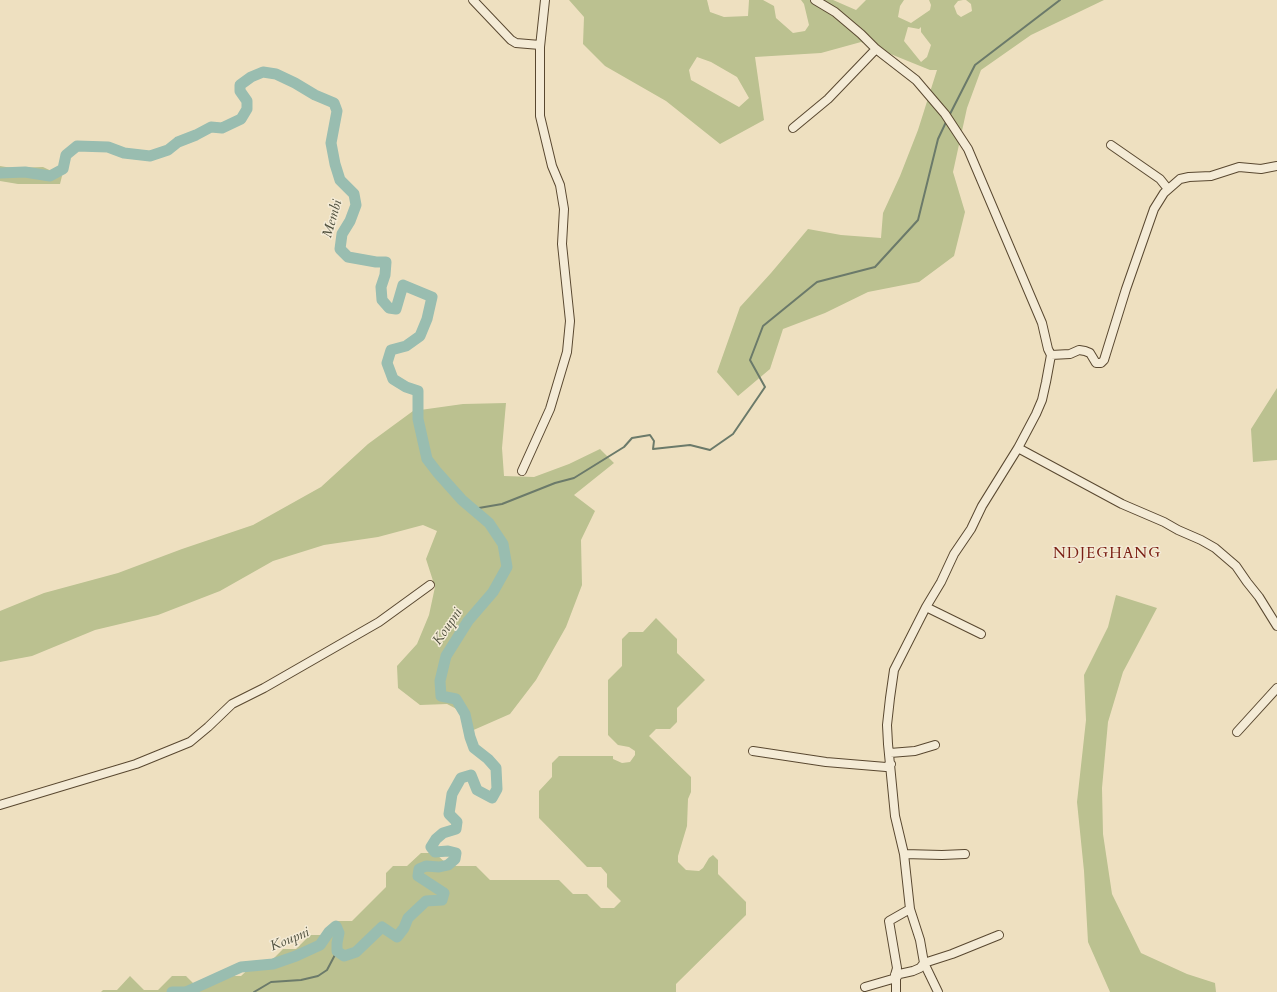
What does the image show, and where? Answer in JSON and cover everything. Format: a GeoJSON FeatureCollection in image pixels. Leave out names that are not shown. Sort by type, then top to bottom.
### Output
{"type":"FeatureCollection","features":[{"type":"Feature","properties":{"kind":"street"},"geometry":{"type":"LineString","coordinates":[[473,0],[511,40],[516,43],[540,45]]}},
{"type":"Feature","properties":{"kind":"street"},"geometry":{"type":"LineString","coordinates":[[522,471],[550,409],[567,352],[570,321],[562,244],[564,209],[560,184],[552,166],[540,116],[540,45],[545,0]]}},
{"type":"Feature","properties":{"kind":"street"},"geometry":{"type":"LineString","coordinates":[[815,0],[834,12],[916,80],[945,114],[968,149],[1042,323],[1048,349],[1051,354],[1042,400],[1036,414],[1018,448],[982,506],[971,529],[954,554],[941,582],[926,607],[894,670],[887,725],[895,816],[904,854],[910,908],[920,940],[924,963],[938,992]]}},
{"type":"Feature","properties":{"kind":"street"},"geometry":{"type":"LineString","coordinates":[[793,128],[828,99],[876,48]]}},
{"type":"Feature","properties":{"kind":"street"},"geometry":{"type":"LineString","coordinates":[[1111,145],[1160,179],[1168,189]]}},
{"type":"Feature","properties":{"kind":"street"},"geometry":{"type":"LineString","coordinates":[[1051,354],[1070,354],[1079,350],[1086,351],[1090,353],[1096,363],[1102,363],[1154,209],[1158,201],[1168,189],[1180,179],[1211,176],[1239,167],[1261,169],[1277,166]]}},
{"type":"Feature","properties":{"kind":"street"},"geometry":{"type":"LineString","coordinates":[[1018,448],[1122,504],[1164,522],[1215,548],[1236,566],[1259,597],[1277,626]]}},
{"type":"Feature","properties":{"kind":"street"},"geometry":{"type":"LineString","coordinates":[[0,805],[136,764],[190,742],[232,704],[264,688],[379,622],[430,584]]}},
{"type":"Feature","properties":{"kind":"street"},"geometry":{"type":"LineString","coordinates":[[926,607],[981,634]]}},
{"type":"Feature","properties":{"kind":"street"},"geometry":{"type":"LineString","coordinates":[[1238,732],[1277,688]]}},
{"type":"Feature","properties":{"kind":"street"},"geometry":{"type":"LineString","coordinates":[[890,753],[915,751],[935,745]]}},
{"type":"Feature","properties":{"kind":"street"},"geometry":{"type":"LineString","coordinates":[[753,751],[826,762],[886,767],[891,764]]}},
{"type":"Feature","properties":{"kind":"street"},"geometry":{"type":"LineString","coordinates":[[904,854],[965,854]]}},
{"type":"Feature","properties":{"kind":"street"},"geometry":{"type":"LineString","coordinates":[[896,992],[895,976],[897,968],[889,921],[910,908]]}},
{"type":"Feature","properties":{"kind":"street"},"geometry":{"type":"LineString","coordinates":[[865,987],[913,971],[920,968],[924,963],[952,954],[999,935]]}},
{"type":"Feature","properties":{"kind":"green space"},"geometry":{"type":"Polygon","coordinates":[[[569,0],[707,0],[710,12],[724,17],[748,16],[749,0],[763,0],[774,6],[776,18],[793,33],[805,31],[809,25],[804,4],[801,0],[833,0],[856,10],[866,0],[904,0],[900,6],[898,17],[911,23],[930,10],[931,5],[929,0],[963,0],[958,1],[954,6],[957,14],[961,17],[972,11],[971,4],[966,0],[1104,0],[1031,35],[981,70],[967,108],[953,172],[965,212],[954,256],[919,282],[868,292],[825,313],[783,329],[770,369],[738,396],[717,372],[740,307],[808,229],[841,235],[881,238],[883,213],[900,176],[918,130],[937,70],[930,70],[861,42],[821,53],[755,57],[764,120],[720,144],[666,101],[605,66],[583,44],[584,17],[569,0]],[[908,27],[904,41],[921,62],[927,57],[931,45],[921,32],[921,27],[919,29],[908,27]],[[697,57],[689,70],[691,80],[739,107],[749,98],[737,77],[711,62],[697,57]]]}},
{"type":"Feature","properties":{"kind":"green space"},"geometry":{"type":"Polygon","coordinates":[[[0,166],[12,168],[43,167],[62,176],[60,184],[18,184],[0,181],[0,166]]]}},
{"type":"Feature","properties":{"kind":"green space"},"geometry":{"type":"Polygon","coordinates":[[[1277,388],[1277,460],[1253,462],[1251,429],[1277,388]]]}},
{"type":"Feature","properties":{"kind":"green space"},"geometry":{"type":"Polygon","coordinates":[[[506,403],[502,448],[504,476],[534,477],[569,464],[600,449],[614,463],[574,495],[595,511],[581,540],[582,585],[566,627],[536,680],[510,714],[469,732],[468,715],[447,704],[420,705],[398,688],[397,666],[417,644],[429,615],[435,587],[426,559],[437,531],[423,525],[378,537],[324,545],[273,561],[220,591],[158,615],[95,630],[32,656],[0,662],[0,611],[44,593],[118,573],[253,525],[321,487],[368,444],[413,411],[463,404],[506,403]]]}},
{"type":"Feature","properties":{"kind":"green space"},"geometry":{"type":"Polygon","coordinates":[[[1116,595],[1157,608],[1123,672],[1108,722],[1102,788],[1103,834],[1112,894],[1141,953],[1187,974],[1215,983],[1216,992],[1110,992],[1088,942],[1084,871],[1077,802],[1086,720],[1084,675],[1108,627],[1116,595]]]}},
{"type":"Feature","properties":{"kind":"green space"},"geometry":{"type":"Polygon","coordinates":[[[656,618],[677,639],[677,653],[705,680],[677,708],[677,722],[670,729],[656,729],[649,736],[691,777],[691,792],[688,799],[687,826],[678,856],[678,862],[686,870],[699,871],[713,855],[718,860],[718,874],[746,902],[746,915],[676,984],[676,992],[101,992],[103,990],[117,990],[130,976],[144,990],[158,990],[172,976],[186,976],[200,990],[213,976],[241,976],[255,963],[269,963],[283,949],[296,949],[310,935],[324,935],[338,921],[352,921],[386,887],[386,873],[393,866],[407,866],[421,853],[435,853],[449,866],[476,866],[490,880],[559,880],[573,894],[587,894],[601,908],[614,908],[621,901],[607,887],[607,874],[601,867],[587,867],[539,818],[539,791],[552,777],[552,763],[559,756],[613,756],[613,759],[622,763],[630,762],[635,755],[635,751],[629,747],[618,745],[608,735],[608,680],[622,666],[622,639],[629,632],[643,632],[656,618]]]}},
{"type":"Feature","properties":{"kind":"waterway"},"geometry":{"type":"LineString","coordinates":[[949,116],[975,65],[1060,0]]}},
{"type":"Feature","properties":{"kind":"waterway","name":"Membi"},"geometry":{"type":"LineString","coordinates":[[0,173],[25,172],[50,176],[63,169],[66,155],[77,146],[108,147],[124,153],[150,156],[168,150],[178,142],[211,127],[222,128],[241,119],[247,109],[247,101],[240,91],[240,85],[251,77],[263,72],[276,74],[315,95],[334,103],[337,111],[331,143],[335,164],[340,180],[354,194],[356,205],[350,221],[342,234],[340,249],[348,257],[376,262],[386,262],[385,275],[381,287],[382,300],[389,308],[396,309],[403,285],[432,297],[427,319],[420,336],[406,346],[391,350],[387,363],[393,379],[406,387],[418,391],[418,419],[427,459],[462,500],[489,523],[503,544],[507,567],[493,592],[468,621],[446,656],[440,681],[441,696],[456,699],[465,714],[474,748],[488,759],[496,768],[497,789],[492,798],[477,790],[471,775],[461,778],[452,794],[449,814],[457,822],[456,829],[443,833],[436,839],[431,847],[435,852],[448,851],[456,853],[455,859],[448,865],[439,867],[426,866],[419,869],[418,876],[444,893],[442,900],[426,901],[408,918],[404,928],[397,937],[382,927],[356,952],[344,956],[337,951],[339,933],[336,926],[329,932],[320,945],[296,956],[273,964],[241,967],[186,992],[172,992]]}},
{"type":"Feature","properties":{"kind":"waterway"},"geometry":{"type":"LineString","coordinates":[[473,509],[502,504],[555,483],[574,478],[624,447],[632,438],[650,435],[654,441],[653,449],[690,445],[710,450],[733,434],[765,387],[750,360],[763,326],[817,282],[875,267],[918,220],[938,139],[947,120]]}},
{"type":"Feature","properties":{"kind":"waterway"},"geometry":{"type":"LineString","coordinates":[[254,992],[271,982],[301,980],[318,976],[327,970],[337,951]]}},
{"type":"Feature","properties":{"kind":"district","name":"NDJEGHANG"},"geometry":{"type":"Point","coordinates":[1107,555]}},
{"type":"Feature","properties":{"kind":"water label","name":"Koupni"},"geometry":{"type":"Point","coordinates":[448,627]}},
{"type":"Feature","properties":{"kind":"water label","name":"Koupni"},"geometry":{"type":"Point","coordinates":[290,940]}}]}
